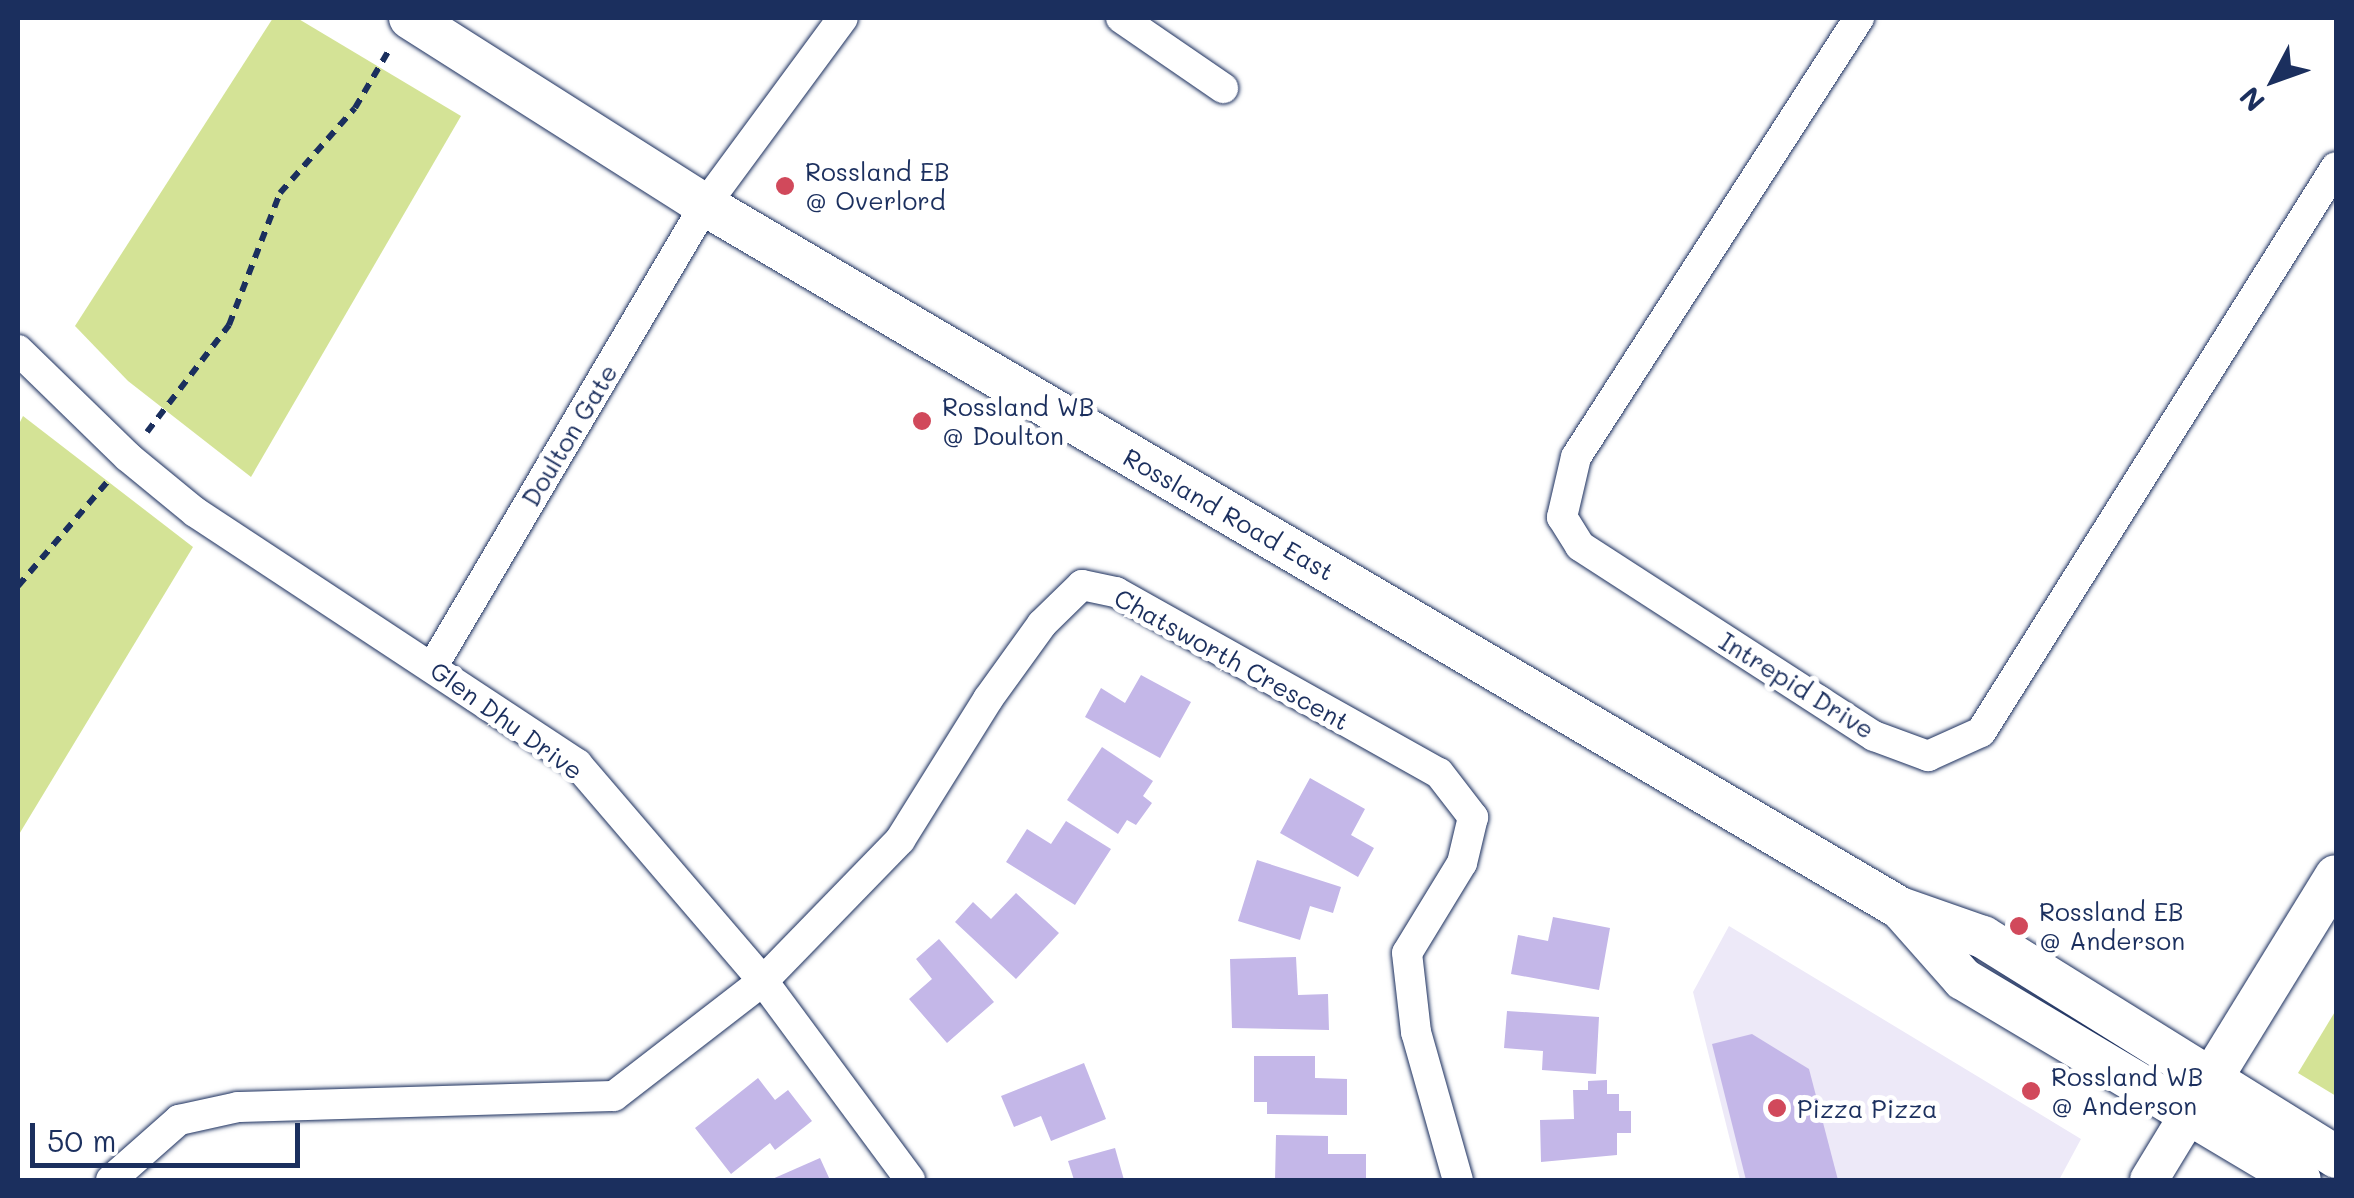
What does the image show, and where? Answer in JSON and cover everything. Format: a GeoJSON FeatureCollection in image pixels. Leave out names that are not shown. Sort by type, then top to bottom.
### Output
{"type":"FeatureCollection","features":[{"type":"Feature","properties":{"kind":"main road","name":"Rossland Road East"},"geometry":{"type":"LineString","coordinates":[[400,32],[705,204],[1900,908],[1983,937],[2336,1156]]}},
{"type":"Feature","properties":{"kind":"main road"},"geometry":{"type":"LineString","coordinates":[[2211,1079],[2336,876]]}},
{"type":"Feature","properties":{"kind":"main road","name":"Rossland Road East"},"geometry":{"type":"LineString","coordinates":[[1900,908],[1963,979],[2300,1180]]}},
{"type":"Feature","properties":{"kind":"street","name":"Doulton Gate"},"geometry":{"type":"LineString","coordinates":[[433,666],[705,204],[842,18]]}},
{"type":"Feature","properties":{"kind":"street"},"geometry":{"type":"LineString","coordinates":[[1121,18],[1223,88]]}},
{"type":"Feature","properties":{"kind":"street","name":"Intrepid Drive"},"geometry":{"type":"LineString","coordinates":[[1860,18],[1576,456],[1562,516],[1580,546],[1874,736],[1928,756],[1981,732],[2336,167]]}},
{"type":"Feature","properties":{"kind":"street","name":"Glen Dhu Drive"},"geometry":{"type":"LineString","coordinates":[[18,350],[128,457],[196,512],[577,764],[763,981],[910,1180]]}},
{"type":"Feature","properties":{"kind":"street","name":"Chatsworth Crescent"},"geometry":{"type":"LineString","coordinates":[[763,981],[900,840],[988,699],[1042,624],[1082,585],[1116,592],[1439,773],[1473,817],[1462,864],[1407,953],[1416,1032],[1458,1180]]}},
{"type":"Feature","properties":{"kind":"street"},"geometry":{"type":"LineString","coordinates":[[110,1180],[180,1120],[238,1106],[614,1096],[763,981]]}},
{"type":"Feature","properties":{"kind":"street"},"geometry":{"type":"LineString","coordinates":[[2150,1180],[2211,1079]]}},
{"type":"Feature","properties":{"kind":"path"},"geometry":{"type":"LineString","coordinates":[[18,586],[128,457],[229,325],[280,193],[356,108],[400,32]]}},
{"type":"Feature","properties":{"kind":"shaded area"},"geometry":{"type":"Polygon","coordinates":[[[1729,926],[2081,1139],[2059,1180],[1740,1180],[1693,992],[1729,926]]]}},
{"type":"Feature","properties":{"kind":"green space"},"geometry":{"type":"Polygon","coordinates":[[[273,18],[297,18],[461,116],[251,477],[128,381],[75,326],[273,18]]]}},
{"type":"Feature","properties":{"kind":"green space"},"geometry":{"type":"Polygon","coordinates":[[[23,416],[193,547],[18,836],[18,426],[23,416]]]}},
{"type":"Feature","properties":{"kind":"green space"},"geometry":{"type":"Polygon","coordinates":[[[2336,1010],[2336,1096],[2298,1073],[2336,1010]]]}},
{"type":"Feature","properties":{"kind":"building"},"geometry":{"type":"Polygon","coordinates":[[[1141,675],[1191,702],[1160,758],[1085,717],[1101,688],[1125,703],[1141,675]]]}},
{"type":"Feature","properties":{"kind":"building"},"geometry":{"type":"Polygon","coordinates":[[[1102,747],[1153,781],[1143,796],[1152,803],[1136,825],[1127,820],[1118,834],[1067,800],[1102,747]]]}},
{"type":"Feature","properties":{"kind":"building"},"geometry":{"type":"Polygon","coordinates":[[[1310,778],[1365,809],[1351,835],[1374,848],[1358,877],[1280,833],[1310,778]]]}},
{"type":"Feature","properties":{"kind":"building"},"geometry":{"type":"Polygon","coordinates":[[[1066,821],[1111,849],[1075,905],[1006,862],[1027,829],[1051,844],[1066,821]]]}},
{"type":"Feature","properties":{"kind":"building"},"geometry":{"type":"Polygon","coordinates":[[[1257,860],[1341,887],[1333,913],[1310,906],[1300,940],[1238,921],[1257,860]]]}},
{"type":"Feature","properties":{"kind":"building"},"geometry":{"type":"Polygon","coordinates":[[[1016,893],[1059,933],[1016,979],[955,922],[973,902],[991,919],[1016,893]]]}},
{"type":"Feature","properties":{"kind":"building"},"geometry":{"type":"Polygon","coordinates":[[[1553,917],[1610,928],[1599,990],[1511,974],[1518,935],[1548,941],[1553,917]]]}},
{"type":"Feature","properties":{"kind":"building"},"geometry":{"type":"Polygon","coordinates":[[[939,939],[994,1002],[947,1043],[909,999],[932,979],[916,959],[939,939]]]}},
{"type":"Feature","properties":{"kind":"building"},"geometry":{"type":"Polygon","coordinates":[[[1296,957],[1298,995],[1328,994],[1329,1030],[1232,1028],[1230,959],[1296,957]]]}},
{"type":"Feature","properties":{"kind":"building"},"geometry":{"type":"Polygon","coordinates":[[[1507,1011],[1599,1017],[1596,1074],[1542,1070],[1543,1051],[1504,1048],[1507,1011]]]}},
{"type":"Feature","properties":{"kind":"building"},"geometry":{"type":"Polygon","coordinates":[[[1752,1034],[1809,1069],[1838,1180],[1746,1180],[1712,1044],[1752,1034]]]}},
{"type":"Feature","properties":{"kind":"building"},"geometry":{"type":"Polygon","coordinates":[[[1254,1056],[1315,1056],[1315,1078],[1347,1079],[1347,1115],[1267,1114],[1267,1102],[1254,1102],[1254,1056]]]}},
{"type":"Feature","properties":{"kind":"building"},"geometry":{"type":"Polygon","coordinates":[[[1084,1063],[1106,1119],[1051,1141],[1041,1116],[1014,1127],[1001,1096],[1084,1063]]]}},
{"type":"Feature","properties":{"kind":"building"},"geometry":{"type":"Polygon","coordinates":[[[758,1078],[775,1100],[788,1090],[812,1121],[775,1150],[770,1143],[731,1174],[695,1128],[758,1078]]]}},
{"type":"Feature","properties":{"kind":"building"},"geometry":{"type":"Polygon","coordinates":[[[1607,1080],[1607,1094],[1619,1094],[1619,1111],[1631,1111],[1631,1133],[1617,1133],[1617,1155],[1541,1162],[1540,1120],[1574,1119],[1573,1090],[1588,1090],[1588,1081],[1607,1080]]]}},
{"type":"Feature","properties":{"kind":"building"},"geometry":{"type":"Polygon","coordinates":[[[1276,1135],[1328,1136],[1328,1154],[1366,1154],[1366,1180],[1275,1180],[1276,1135]]]}},
{"type":"Feature","properties":{"kind":"building"},"geometry":{"type":"Polygon","coordinates":[[[1115,1148],[1124,1180],[1074,1180],[1068,1161],[1115,1148]]]}},
{"type":"Feature","properties":{"kind":"building"},"geometry":{"type":"Polygon","coordinates":[[[820,1158],[830,1180],[770,1180],[820,1158]]]}},
{"type":"Feature","properties":{"kind":"place","name":"Rossland EB @ Overlord"},"geometry":{"type":"Point","coordinates":[785,186]}},
{"type":"Feature","properties":{"kind":"place","name":"Rossland WB @ Doulton"},"geometry":{"type":"Point","coordinates":[922,421]}},
{"type":"Feature","properties":{"kind":"place","name":"Rossland EB @ Anderson"},"geometry":{"type":"Point","coordinates":[2019,926]}},
{"type":"Feature","properties":{"kind":"place","name":"Rossland WB @ Anderson"},"geometry":{"type":"Point","coordinates":[2031,1091]}},
{"type":"Feature","properties":{"kind":"place","name":"Pizza Pizza"},"geometry":{"type":"Point","coordinates":[1777,1108]}}]}
